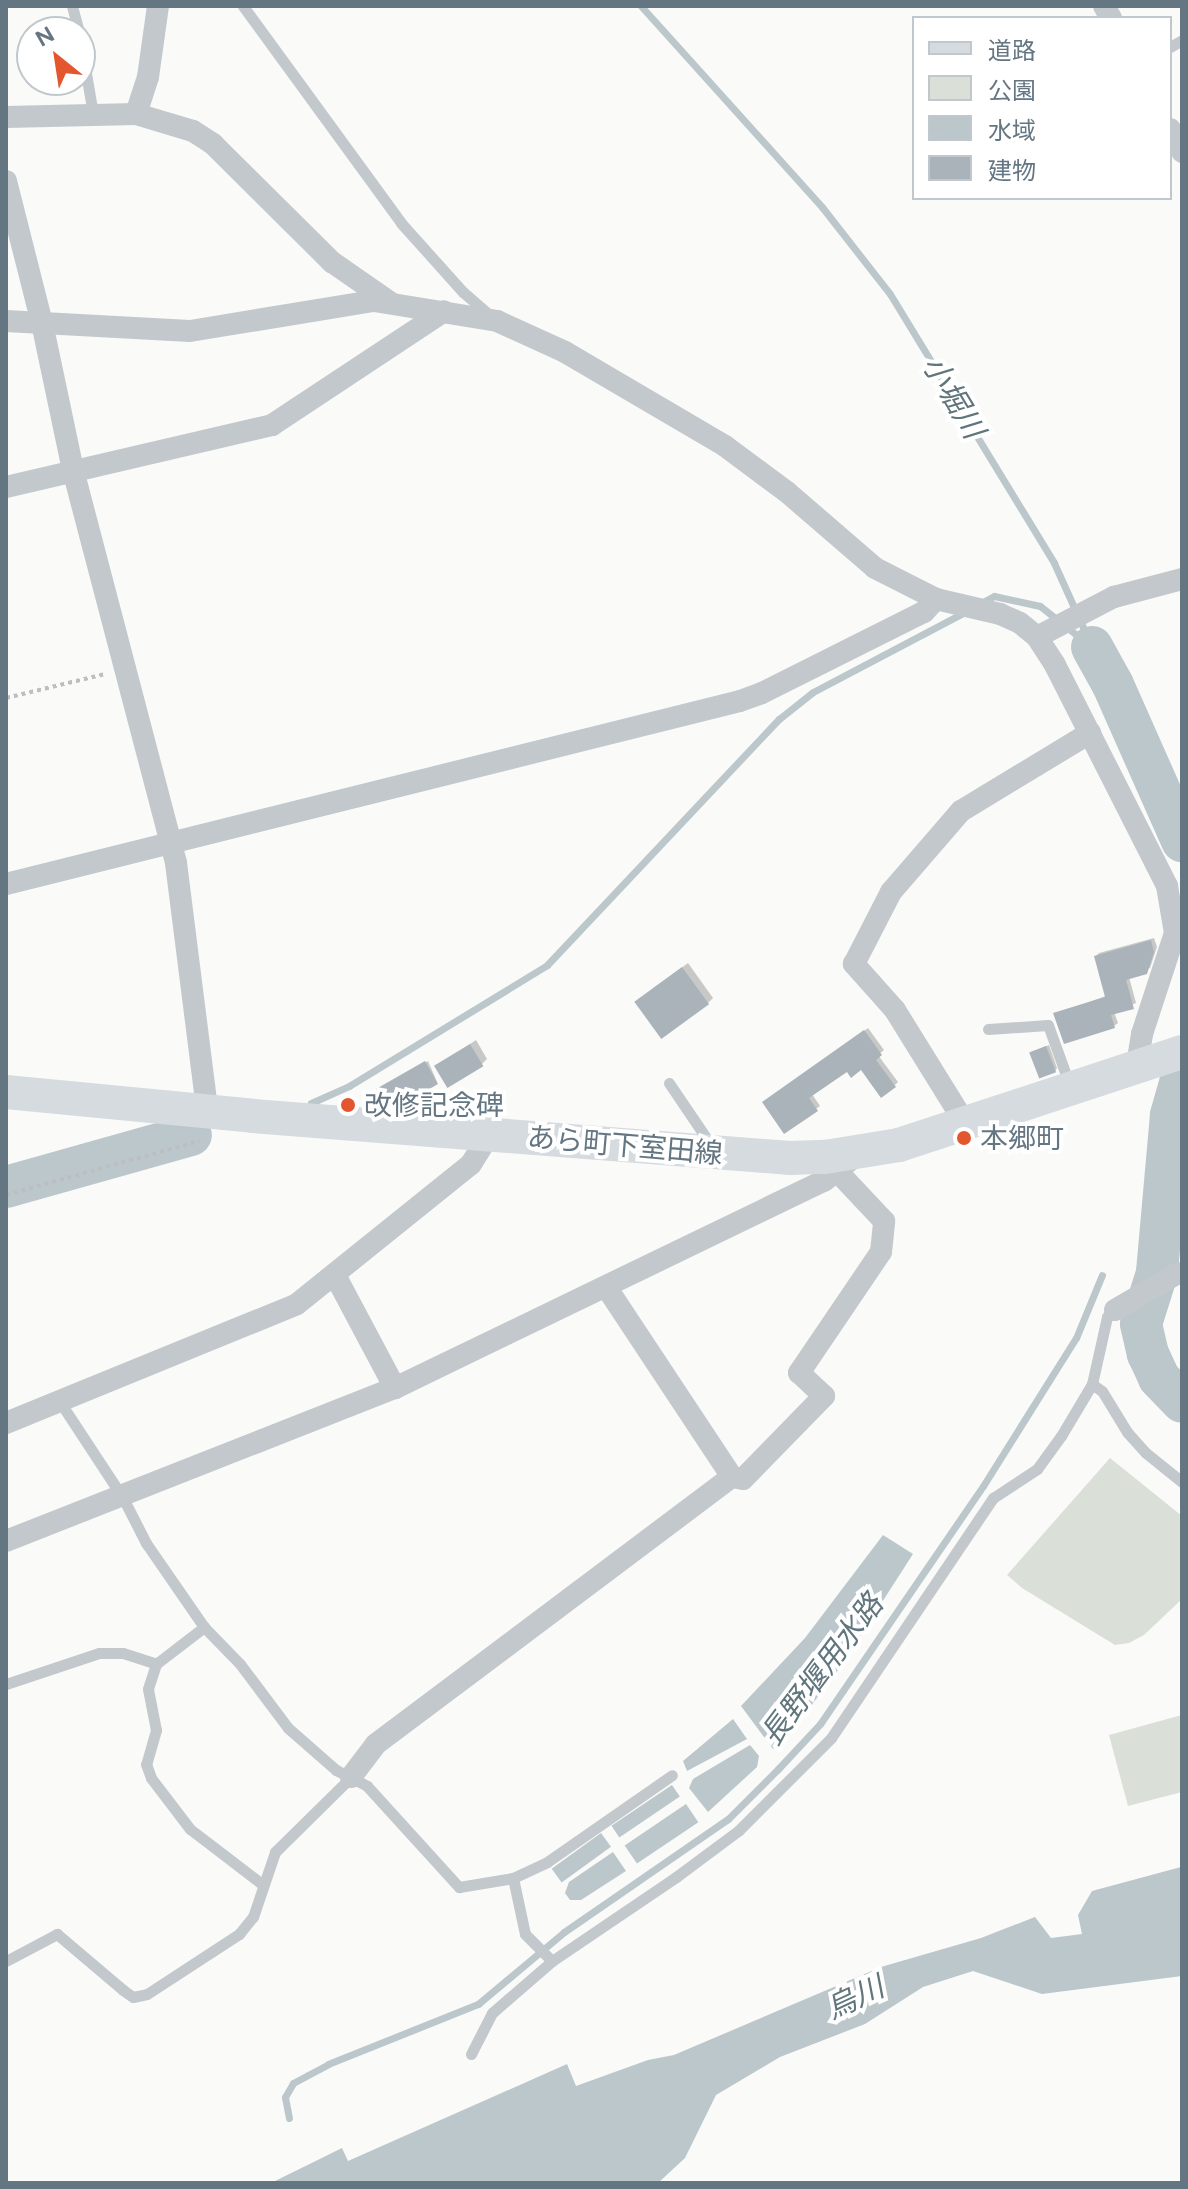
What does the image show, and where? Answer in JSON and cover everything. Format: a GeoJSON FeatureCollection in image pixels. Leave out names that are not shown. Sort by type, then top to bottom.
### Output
{"type":"FeatureCollection","features":[{"type":"Feature","properties":{"kind":"main road","name":"あら町下室田線"},"geometry":{"type":"LineString","coordinates":[[6,1092],[208,1125],[490,1134],[847,1162],[1156,1060]]}},
{"type":"Feature","properties":{"kind":"street"},"geometry":{"type":"LineString","coordinates":[[136,114],[148,77],[158,6]]}},
{"type":"Feature","properties":{"kind":"street"},"geometry":{"type":"LineString","coordinates":[[6,117],[136,114],[193,131],[213,144],[332,262],[392,304]]}},
{"type":"Feature","properties":{"kind":"street"},"geometry":{"type":"LineString","coordinates":[[1172,133],[1182,152]]}},
{"type":"Feature","properties":{"kind":"street"},"geometry":{"type":"LineString","coordinates":[[6,181],[42,323],[73,470],[128,668],[171,842],[193,980],[208,1125]]}},
{"type":"Feature","properties":{"kind":"street"},"geometry":{"type":"LineString","coordinates":[[6,321],[190,331],[374,301],[497,321],[565,352],[725,446],[787,492],[875,568],[947,601],[988,611],[1042,635],[1159,865],[1173,912],[1175,933],[1170,955],[1142,1034],[1156,1060]]}},
{"type":"Feature","properties":{"kind":"street"},"geometry":{"type":"LineString","coordinates":[[6,487],[272,425],[444,311]]}},
{"type":"Feature","properties":{"kind":"street"},"geometry":{"type":"LineString","coordinates":[[1042,635],[1114,597],[1182,579]]}},
{"type":"Feature","properties":{"kind":"street"},"geometry":{"type":"LineString","coordinates":[[6,884],[740,701],[947,601]]}},
{"type":"Feature","properties":{"kind":"street"},"geometry":{"type":"LineString","coordinates":[[965,1123],[895,1010],[854,964],[891,892],[961,811],[1090,733]]}},
{"type":"Feature","properties":{"kind":"street"},"geometry":{"type":"LineString","coordinates":[[6,1423],[272,1317],[336,1277],[471,1164],[490,1134]]}},
{"type":"Feature","properties":{"kind":"street"},"geometry":{"type":"LineString","coordinates":[[6,1541],[123,1498],[395,1388],[824,1181],[847,1162],[884,1221],[881,1252],[799,1373],[824,1396],[743,1479],[732,1477],[607,1288]]}},
{"type":"Feature","properties":{"kind":"street"},"geometry":{"type":"LineString","coordinates":[[1115,1310],[1180,1272]]}},
{"type":"Feature","properties":{"kind":"street"},"geometry":{"type":"LineString","coordinates":[[336,1277],[395,1388]]}},
{"type":"Feature","properties":{"kind":"street"},"geometry":{"type":"LineString","coordinates":[[351,1777],[376,1744],[732,1477]]}},
{"type":"Feature","properties":{"kind":"lane"},"geometry":{"type":"LineString","coordinates":[[243,6],[401,223],[463,292],[497,321]]}},
{"type":"Feature","properties":{"kind":"lane"},"geometry":{"type":"LineString","coordinates":[[90,96],[93,114]]}},
{"type":"Feature","properties":{"kind":"lane"},"geometry":{"type":"LineString","coordinates":[[988,1029],[1048,1025],[1070,1087]]}},
{"type":"Feature","properties":{"kind":"lane"},"geometry":{"type":"LineString","coordinates":[[669,1083],[716,1152]]}},
{"type":"Feature","properties":{"kind":"lane"},"geometry":{"type":"LineString","coordinates":[[471,2054],[492,2013],[549,1958],[676,1877],[739,1830],[831,1738],[993,1498],[1045,1459],[1092,1384],[1107,1317],[1115,1310]]}},
{"type":"Feature","properties":{"kind":"lane"},"geometry":{"type":"LineString","coordinates":[[1092,1384],[1102,1391],[1127,1432],[1146,1453],[1182,1482]]}},
{"type":"Feature","properties":{"kind":"lane"},"geometry":{"type":"LineString","coordinates":[[60,1402],[123,1498],[146,1543],[204,1627],[240,1664],[288,1728],[336,1770],[367,1786],[452,1883],[467,1887],[513,1878],[547,1862],[672,1775]]}},
{"type":"Feature","properties":{"kind":"lane"},"geometry":{"type":"LineString","coordinates":[[204,1627],[156,1664],[148,1689],[156,1730],[146,1764],[151,1778],[190,1829],[262,1884]]}},
{"type":"Feature","properties":{"kind":"lane"},"geometry":{"type":"LineString","coordinates":[[6,1684],[99,1653],[123,1653],[156,1664]]}},
{"type":"Feature","properties":{"kind":"lane"},"geometry":{"type":"LineString","coordinates":[[6,1961],[57,1934],[133,1997],[147,1994],[239,1934],[253,1917],[275,1852],[351,1777]]}},
{"type":"Feature","properties":{"kind":"lane"},"geometry":{"type":"LineString","coordinates":[[513,1878],[525,1934],[549,1958]]}},
{"type":"Feature","properties":{"kind":"path"},"geometry":{"type":"LineString","coordinates":[[6,698],[128,668]]}},
{"type":"Feature","properties":{"kind":"path"},"geometry":{"type":"LineString","coordinates":[[6,1195],[208,1125]]}},
{"type":"Feature","properties":{"kind":"green space"},"geometry":{"type":"Polygon","coordinates":[[[1110,1458],[1182,1516],[1182,1599],[1144,1635],[1129,1643],[1115,1645],[1022,1588],[1007,1575],[1110,1458]]]}},
{"type":"Feature","properties":{"kind":"green space"},"geometry":{"type":"Polygon","coordinates":[[[1182,1715],[1182,1792],[1128,1806],[1109,1735],[1182,1715]]]}},
{"type":"Feature","properties":{"kind":"water"},"geometry":{"type":"Polygon","coordinates":[[[883,1535],[913,1554],[839,1669],[773,1749],[741,1706],[805,1638],[883,1535]]]}},
{"type":"Feature","properties":{"kind":"water"},"geometry":{"type":"Polygon","coordinates":[[[733,1719],[747,1739],[687,1771],[683,1761],[733,1719]]]}},
{"type":"Feature","properties":{"kind":"water"},"geometry":{"type":"Polygon","coordinates":[[[750,1745],[759,1756],[757,1767],[708,1812],[689,1788],[693,1779],[750,1745]]]}},
{"type":"Feature","properties":{"kind":"water"},"geometry":{"type":"Polygon","coordinates":[[[672,1785],[680,1797],[619,1837],[611,1826],[672,1785]]]}},
{"type":"Feature","properties":{"kind":"water"},"geometry":{"type":"Polygon","coordinates":[[[686,1804],[698,1822],[637,1864],[625,1845],[686,1804]]]}},
{"type":"Feature","properties":{"kind":"water"},"geometry":{"type":"Polygon","coordinates":[[[601,1833],[611,1847],[562,1883],[552,1869],[601,1833]]]}},
{"type":"Feature","properties":{"kind":"water"},"geometry":{"type":"Polygon","coordinates":[[[613,1852],[626,1871],[581,1900],[570,1900],[565,1893],[569,1882],[613,1852]]]}},
{"type":"Feature","properties":{"kind":"water","name":"烏川"},"geometry":{"type":"Polygon","coordinates":[[[1181,1867],[1182,1976],[1042,1994],[973,1971],[923,1987],[865,2024],[780,2057],[716,2095],[685,2158],[658,2183],[271,2183],[342,2148],[348,2161],[567,2064],[576,2086],[648,2060],[674,2055],[881,1967],[981,1938],[1035,1917],[1051,1938],[1082,1934],[1078,1915],[1092,1891],[1181,1867]]]}},
{"type":"Feature","properties":{"kind":"building"},"geometry":{"type":"Polygon","coordinates":[[[1151,940],[1154,952],[1147,974],[1126,980],[1134,1009],[1111,1015],[1115,1028],[1064,1044],[1053,1013],[1105,997],[1094,956],[1151,940]]]}},
{"type":"Feature","properties":{"kind":"building"},"geometry":{"type":"Polygon","coordinates":[[[682,967],[709,1004],[661,1039],[634,1002],[682,967]]]}},
{"type":"Feature","properties":{"kind":"building"},"geometry":{"type":"Polygon","coordinates":[[[864,1030],[882,1055],[876,1060],[896,1087],[881,1098],[861,1070],[851,1078],[847,1072],[809,1098],[818,1111],[784,1134],[762,1102],[864,1030]]]}},
{"type":"Feature","properties":{"kind":"building"},"geometry":{"type":"Polygon","coordinates":[[[470,1044],[483,1066],[447,1088],[434,1066],[470,1044]]]}},
{"type":"Feature","properties":{"kind":"building"},"geometry":{"type":"Polygon","coordinates":[[[1046,1046],[1056,1072],[1039,1079],[1029,1052],[1046,1046]]]}},
{"type":"Feature","properties":{"kind":"building"},"geometry":{"type":"Polygon","coordinates":[[[425,1061],[438,1084],[398,1107],[386,1106],[376,1089],[425,1061]]]}},
{"type":"Feature","properties":{"kind":"waterway","name":"小堀川"},"geometry":{"type":"LineString","coordinates":[[641,6],[822,207],[890,294],[1054,563],[1091,645]]}},
{"type":"Feature","properties":{"kind":"waterway"},"geometry":{"type":"LineString","coordinates":[[979,604],[994,596],[1040,606],[1092,647]]}},
{"type":"Feature","properties":{"kind":"waterway"},"geometry":{"type":"LineString","coordinates":[[311,1103],[349,1086],[547,965],[779,719],[813,692],[965,612]]}},
{"type":"Feature","properties":{"kind":"waterway","name":"小堀川"},"geometry":{"type":"LineString","coordinates":[[1092,647],[1113,685],[1182,841]]}},
{"type":"Feature","properties":{"kind":"waterway","name":"小堀川"},"geometry":{"type":"LineString","coordinates":[[1182,1076],[1171,1115],[1157,1273],[1141,1324],[1148,1354],[1159,1378],[1182,1402]]}},
{"type":"Feature","properties":{"kind":"waterway"},"geometry":{"type":"LineString","coordinates":[[6,1187],[191,1135]]}},
{"type":"Feature","properties":{"kind":"waterway","name":"長野堰用水路"},"geometry":{"type":"LineString","coordinates":[[289,2118],[285,2097],[293,2083],[328,2064],[478,2004],[564,1932],[728,1819],[778,1769],[820,1724],[983,1486],[1076,1338],[1102,1275]]}},
{"type":"Feature","properties":{"kind":"place","name":"改修記念碑"},"geometry":{"type":"Point","coordinates":[348,1105]}},
{"type":"Feature","properties":{"kind":"place","name":"本郷町"},"geometry":{"type":"Point","coordinates":[964,1138]}}]}
